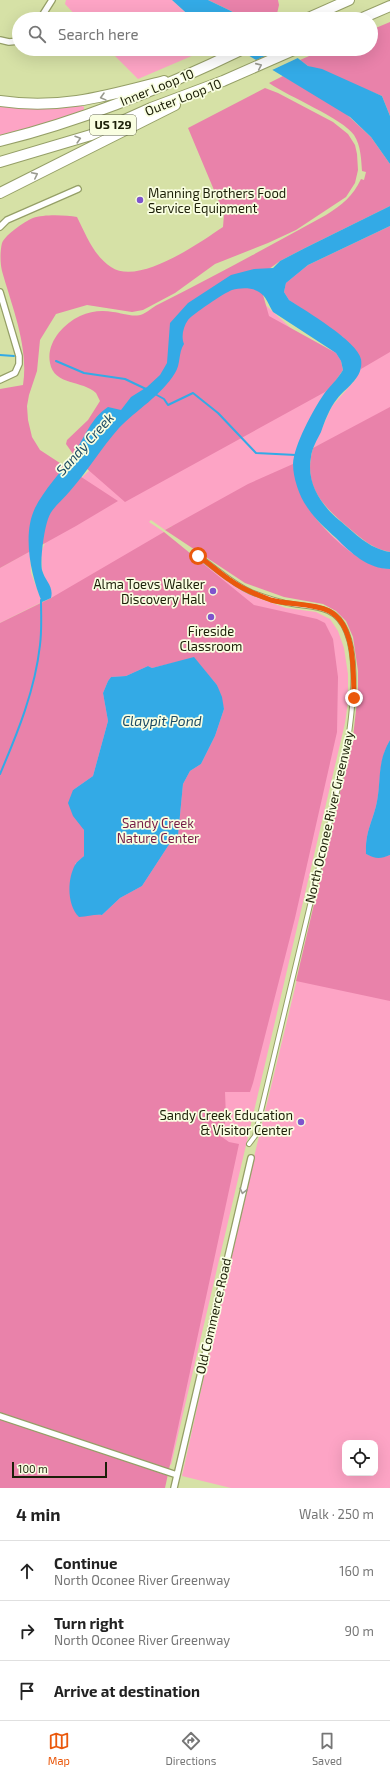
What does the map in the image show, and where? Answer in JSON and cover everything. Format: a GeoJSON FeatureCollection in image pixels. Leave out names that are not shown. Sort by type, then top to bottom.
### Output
{"type":"FeatureCollection","features":[{"type":"Feature","properties":{"kind":"highway"},"geometry":{"type":"LineString","coordinates":[[322,12],[349,0]]}},
{"type":"Feature","properties":{"kind":"highway"},"geometry":{"type":"LineString","coordinates":[[376,12],[390,6]]}},
{"type":"Feature","properties":{"kind":"highway","name":"Inner Loop 10"},"geometry":{"type":"LineString","coordinates":[[0,141],[71,121],[147,93],[228,56]]}},
{"type":"Feature","properties":{"kind":"highway","name":"Outer Loop 10"},"geometry":{"type":"LineString","coordinates":[[0,162],[91,135],[151,108],[223,81],[280,56]]}},
{"type":"Feature","properties":{"kind":"highway"},"geometry":{"type":"LineString","coordinates":[[0,101],[16,103],[69,103],[95,99],[195,72]]}},
{"type":"Feature","properties":{"kind":"highway"},"geometry":{"type":"LineString","coordinates":[[0,193],[223,81]]}},
{"type":"Feature","properties":{"kind":"street"},"geometry":{"type":"LineString","coordinates":[[44,12],[52,0]]}},
{"type":"Feature","properties":{"kind":"street"},"geometry":{"type":"LineString","coordinates":[[0,40],[12,42]]}},
{"type":"Feature","properties":{"kind":"street"},"geometry":{"type":"LineString","coordinates":[[0,227],[7,220],[78,189]]}},
{"type":"Feature","properties":{"kind":"street"},"geometry":{"type":"LineString","coordinates":[[0,292],[19,356],[19,364],[15,373],[0,380]]}},
{"type":"Feature","properties":{"kind":"street","name":"North Oconee River Greenway"},"geometry":{"type":"LineString","coordinates":[[198,556],[215,567],[228,580],[251,592],[272,600],[328,611],[338,617],[348,634],[353,668],[354,698],[346,754],[272,1059],[255,1136],[249,1144]]}},
{"type":"Feature","properties":{"kind":"street","name":"Old Commerce Road"},"geometry":{"type":"LineString","coordinates":[[174,1488],[251,1158]]}},
{"type":"Feature","properties":{"kind":"street"},"geometry":{"type":"LineString","coordinates":[[0,1416],[177,1475]]}},
{"type":"Feature","properties":{"kind":"green space"},"geometry":{"type":"Polygon","coordinates":[[[66,0],[172,0],[185,12],[72,12],[65,4],[66,0]]]}},
{"type":"Feature","properties":{"kind":"green space"},"geometry":{"type":"Polygon","coordinates":[[[115,56],[192,56],[138,79],[115,56]]]}},
{"type":"Feature","properties":{"kind":"green space"},"geometry":{"type":"Polygon","coordinates":[[[81,105],[84,107],[84,110],[54,121],[0,135],[0,106],[81,105]]]}},
{"type":"Feature","properties":{"kind":"green space"},"geometry":{"type":"Polygon","coordinates":[[[390,232],[390,548],[319,445],[313,448],[332,406],[356,379],[272,282],[390,232]]]}},
{"type":"Feature","properties":{"kind":"green space","name":"Sandy Creek Nature Center"},"geometry":{"type":"Polygon","coordinates":[[[260,300],[338,371],[296,452],[293,465],[318,522],[335,538],[390,570],[390,1488],[231,1488],[182,1476],[239,1219],[349,765],[360,712],[361,684],[355,640],[348,621],[336,607],[172,526],[165,530],[151,520],[149,522],[164,532],[161,535],[258,598],[286,608],[316,612],[330,619],[338,631],[344,648],[348,674],[348,702],[345,723],[171,1465],[0,1407],[53,597],[51,598],[42,570],[41,552],[70,488],[131,433],[260,300]]]}},
{"type":"Feature","properties":{"kind":"green space"},"geometry":{"type":"Polygon","coordinates":[[[30,551],[31,573],[42,602],[0,623],[0,568],[30,551]]]}},
{"type":"Feature","properties":{"kind":"shaded area"},"geometry":{"type":"Polygon","coordinates":[[[208,0],[278,0],[279,5],[277,12],[231,11],[208,0]]]}},
{"type":"Feature","properties":{"kind":"shaded area"},"geometry":{"type":"Polygon","coordinates":[[[390,22],[390,116],[382,96],[308,66],[300,60],[309,56],[378,56],[378,27],[390,22]]]}},
{"type":"Feature","properties":{"kind":"shaded area"},"geometry":{"type":"Polygon","coordinates":[[[283,76],[343,111],[371,137],[390,164],[390,206],[280,261],[258,277],[269,316],[336,353],[341,361],[343,370],[332,386],[325,392],[125,502],[78,461],[66,444],[67,440],[88,420],[100,401],[96,393],[90,389],[57,376],[50,363],[49,356],[53,341],[62,329],[74,319],[88,313],[109,311],[132,315],[143,314],[158,304],[223,271],[326,215],[346,200],[361,179],[364,180],[366,172],[362,171],[359,148],[354,135],[348,128],[327,115],[269,83],[283,76]]]}},
{"type":"Feature","properties":{"kind":"shaded area"},"geometry":{"type":"Polygon","coordinates":[[[265,88],[278,93],[333,122],[348,134],[355,145],[357,154],[358,170],[355,183],[346,197],[296,230],[215,264],[175,293],[143,310],[132,312],[87,305],[56,314],[40,340],[37,371],[29,395],[27,406],[28,420],[32,437],[40,450],[118,501],[0,568],[0,389],[23,385],[24,371],[22,342],[1,268],[2,243],[11,232],[33,218],[49,215],[61,215],[77,217],[91,245],[100,257],[111,267],[123,271],[137,271],[152,267],[184,252],[223,227],[224,214],[188,128],[265,88]]]}},
{"type":"Feature","properties":{"kind":"shaded area"},"geometry":{"type":"Polygon","coordinates":[[[390,226],[390,352],[361,369],[361,359],[343,337],[289,300],[284,292],[286,283],[308,265],[390,226]]]}},
{"type":"Feature","properties":{"kind":"shaded area"},"geometry":{"type":"Polygon","coordinates":[[[390,407],[390,552],[378,549],[364,540],[331,512],[317,494],[313,485],[310,474],[310,462],[313,448],[390,407]]]}},
{"type":"Feature","properties":{"kind":"shaded area"},"geometry":{"type":"Polygon","coordinates":[[[293,464],[297,485],[302,497],[308,508],[327,531],[339,543],[365,561],[378,567],[390,569],[390,740],[381,764],[378,797],[367,835],[366,854],[375,857],[390,855],[390,1001],[296,981],[353,737],[358,693],[358,671],[353,637],[346,621],[336,611],[323,604],[284,597],[245,583],[165,530],[248,484],[293,464]]]}},
{"type":"Feature","properties":{"kind":"shaded area"},"geometry":{"type":"Polygon","coordinates":[[[164,532],[254,605],[317,619],[325,623],[333,639],[338,677],[337,732],[295,918],[253,1083],[250,1092],[225,1092],[226,1118],[222,1137],[229,1142],[239,1144],[165,1488],[0,1488],[0,623],[51,598],[164,532]],[[194,658],[152,668],[148,666],[126,676],[111,677],[108,681],[103,693],[108,721],[93,776],[73,790],[84,830],[84,856],[75,864],[94,914],[102,915],[120,898],[142,886],[170,843],[178,836],[183,784],[190,771],[201,764],[215,736],[224,709],[217,685],[194,658]]]}},
{"type":"Feature","properties":{"kind":"water"},"geometry":{"type":"Polygon","coordinates":[[[172,0],[208,0],[233,12],[185,12],[172,0]]]}},
{"type":"Feature","properties":{"kind":"water"},"geometry":{"type":"Polygon","coordinates":[[[250,56],[295,56],[308,66],[322,69],[382,96],[390,116],[390,164],[371,137],[350,117],[250,56]]]}},
{"type":"Feature","properties":{"kind":"water"},"geometry":{"type":"Polygon","coordinates":[[[390,206],[390,226],[308,265],[286,283],[284,292],[289,300],[341,335],[357,352],[361,359],[360,372],[354,382],[334,403],[312,450],[310,467],[311,476],[316,493],[332,514],[369,544],[390,552],[390,569],[367,563],[342,544],[320,523],[304,503],[295,480],[293,464],[300,438],[324,394],[343,370],[341,361],[336,353],[273,312],[266,298],[262,294],[253,289],[242,288],[232,290],[222,295],[188,320],[183,332],[184,344],[175,373],[156,396],[119,428],[106,443],[77,483],[52,511],[45,530],[42,570],[52,594],[51,598],[42,602],[34,580],[29,543],[29,530],[35,508],[102,411],[108,407],[121,410],[131,397],[147,387],[160,375],[167,363],[170,323],[188,303],[231,275],[254,269],[273,268],[280,261],[390,206]]]}},
{"type":"Feature","properties":{"kind":"water","name":"Claypit Pond"},"geometry":{"type":"Polygon","coordinates":[[[194,657],[217,685],[222,697],[224,709],[215,736],[201,764],[190,771],[183,784],[178,836],[170,843],[142,886],[120,898],[102,915],[79,917],[72,906],[70,899],[70,885],[72,871],[78,861],[84,856],[84,830],[73,816],[68,803],[73,790],[93,776],[108,721],[103,693],[108,681],[111,677],[126,676],[148,666],[152,668],[194,657]]]}},
{"type":"Feature","properties":{"kind":"water"},"geometry":{"type":"Polygon","coordinates":[[[390,740],[390,855],[378,858],[366,854],[366,840],[378,797],[381,765],[390,740]]]}},
{"type":"Feature","properties":{"kind":"pier"},"geometry":{"type":"Polygon","coordinates":[[[265,56],[300,57],[270,71],[254,61],[265,56]]]}},
{"type":"Feature","properties":{"kind":"waterway"},"geometry":{"type":"LineString","coordinates":[[0,355],[14,356]]}},
{"type":"Feature","properties":{"kind":"waterway"},"geometry":{"type":"LineString","coordinates":[[56,361],[84,373],[125,379],[146,389]]}},
{"type":"Feature","properties":{"kind":"waterway"},"geometry":{"type":"LineString","coordinates":[[155,394],[164,399],[168,405],[193,393],[218,413],[256,453],[296,455]]}},
{"type":"Feature","properties":{"kind":"waterway","name":"Sandy Creek"},"geometry":{"type":"LineString","coordinates":[[0,774],[25,711],[38,662],[41,639],[41,600]]}},
{"type":"Feature","properties":{"kind":"place","name":"Manning Brothers Food Service Equipment"},"geometry":{"type":"Point","coordinates":[140,200]}},
{"type":"Feature","properties":{"kind":"place","name":"Alma Toevs Walker Discovery Hall"},"geometry":{"type":"Point","coordinates":[213,591]}},
{"type":"Feature","properties":{"kind":"place","name":"Fireside Classroom"},"geometry":{"type":"Point","coordinates":[211,617]}},
{"type":"Feature","properties":{"kind":"place","name":"Sandy Creek Education & Visitor Center"},"geometry":{"type":"Point","coordinates":[301,1122]}},
{"type":"Feature","properties":{"kind":"route"},"geometry":{"type":"LineString","coordinates":[[198,556],[215,567],[228,580],[251,592],[272,600],[318,608],[328,611],[338,617],[348,634],[352,653],[354,698]]}}]}
